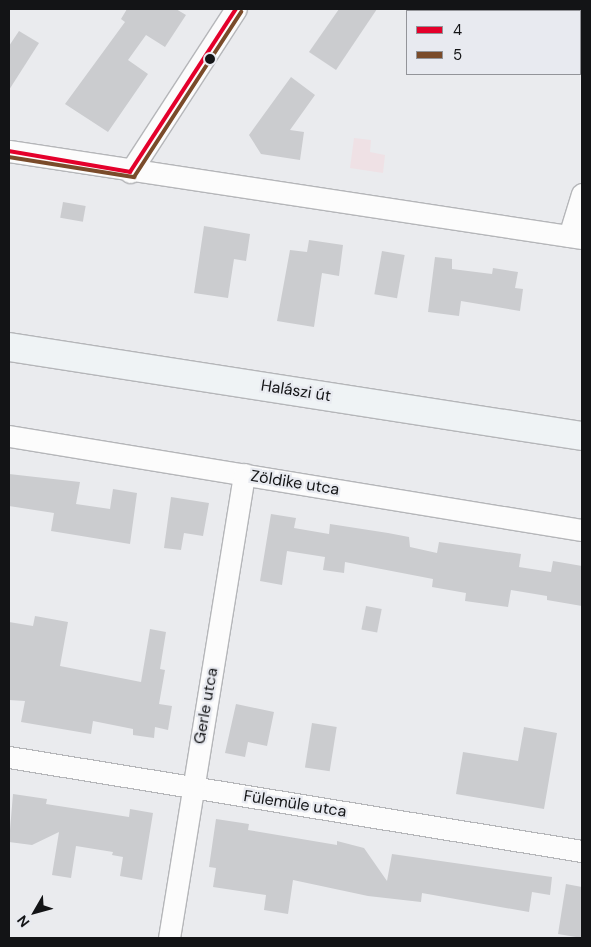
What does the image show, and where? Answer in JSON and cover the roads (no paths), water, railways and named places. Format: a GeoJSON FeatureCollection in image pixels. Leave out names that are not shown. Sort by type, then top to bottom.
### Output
{"type":"FeatureCollection","features":[{"type":"Feature","properties":{"kind":"main road","name":"Halászi út"},"geometry":{"type":"LineString","coordinates":[[9,346],[582,436]]}},
{"type":"Feature","properties":{"kind":"street"},"geometry":{"type":"LineString","coordinates":[[130,172],[236,9]]}},
{"type":"Feature","properties":{"kind":"street"},"geometry":{"type":"LineString","coordinates":[[9,151],[130,172],[576,237],[582,194]]}},
{"type":"Feature","properties":{"kind":"street","name":"Zöldike utca"},"geometry":{"type":"LineString","coordinates":[[9,436],[582,530]]}},
{"type":"Feature","properties":{"kind":"street","name":"Gerle utca"},"geometry":{"type":"LineString","coordinates":[[170,938],[192,787],[244,474]]}},
{"type":"Feature","properties":{"kind":"street","name":"Fülemüle utca"},"geometry":{"type":"LineString","coordinates":[[9,757],[582,851]]}}]}
